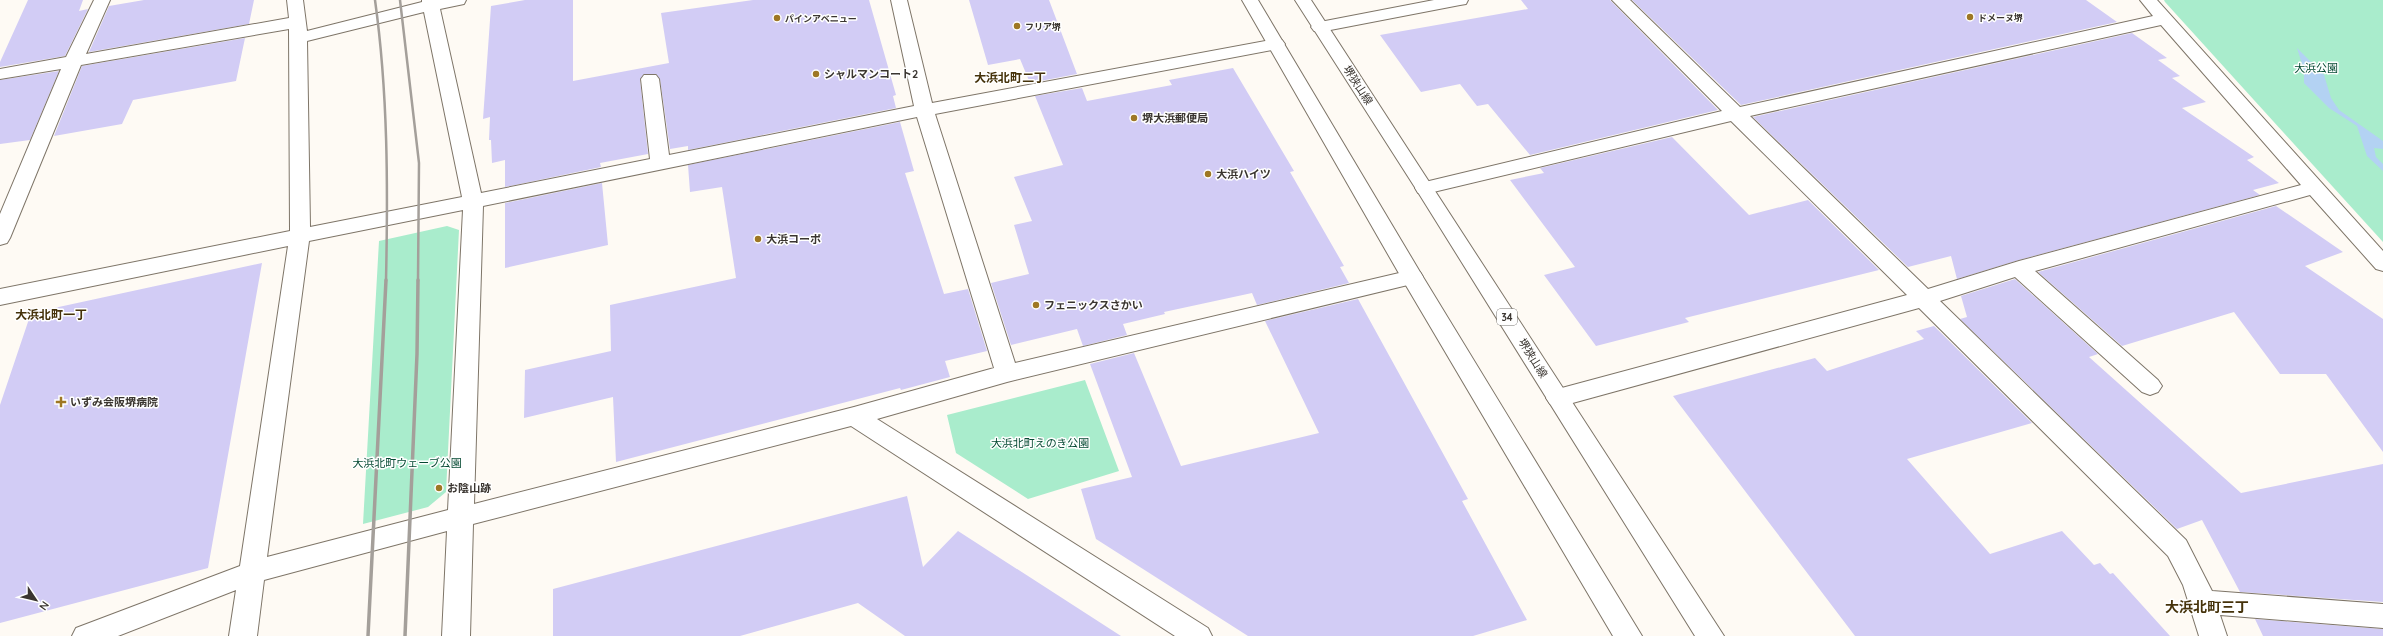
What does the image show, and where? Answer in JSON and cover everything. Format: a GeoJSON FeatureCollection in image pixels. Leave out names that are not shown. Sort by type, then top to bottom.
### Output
{"type":"FeatureCollection","features":[{"type":"Feature","properties":{"kind":"street"},"geometry":{"type":"LineString","coordinates":[[0,238],[73,62],[102,0]]}},
{"type":"Feature","properties":{"kind":"street"},"geometry":{"type":"LineString","coordinates":[[243,636],[300,235],[298,30],[295,0]]}},
{"type":"Feature","properties":{"kind":"street"},"geometry":{"type":"LineString","coordinates":[[0,74],[73,62],[298,30],[431,2],[458,0]]}},
{"type":"Feature","properties":{"kind":"street"},"geometry":{"type":"LineString","coordinates":[[899,0],[924,110],[1006,372]]}},
{"type":"Feature","properties":{"kind":"street"},"geometry":{"type":"LineString","coordinates":[[1250,0],[1412,277],[1628,636]]}},
{"type":"Feature","properties":{"kind":"street","name":"堺狭山線"},"geometry":{"type":"LineString","coordinates":[[1303,0],[1425,188],[1710,636]]}},
{"type":"Feature","properties":{"kind":"street"},"geometry":{"type":"LineString","coordinates":[[1320,27],[1460,0]]}},
{"type":"Feature","properties":{"kind":"street"},"geometry":{"type":"LineString","coordinates":[[1620,0],[2177,548],[2196,583],[2213,636]]}},
{"type":"Feature","properties":{"kind":"street"},"geometry":{"type":"LineString","coordinates":[[2148,0],[2383,264]]}},
{"type":"Feature","properties":{"kind":"street"},"geometry":{"type":"LineString","coordinates":[[431,2],[474,202],[456,636]]}},
{"type":"Feature","properties":{"kind":"street"},"geometry":{"type":"LineString","coordinates":[[1425,188],[1735,114],[2165,19]]}},
{"type":"Feature","properties":{"kind":"street"},"geometry":{"type":"LineString","coordinates":[[0,297],[300,235],[474,202],[924,110],[1276,44]]}},
{"type":"Feature","properties":{"kind":"street"},"geometry":{"type":"LineString","coordinates":[[650,79],[660,164]]}},
{"type":"Feature","properties":{"kind":"street"},"geometry":{"type":"LineString","coordinates":[[1558,398],[1922,298],[2019,268],[2316,187]]}},
{"type":"Feature","properties":{"kind":"street"},"geometry":{"type":"LineString","coordinates":[[2019,268],[2150,386]]}},
{"type":"Feature","properties":{"kind":"street"},"geometry":{"type":"LineString","coordinates":[[86,636],[251,573],[461,517],[854,416],[1006,372],[1412,277]]}},
{"type":"Feature","properties":{"kind":"street"},"geometry":{"type":"LineString","coordinates":[[854,416],[1198,636]]}},
{"type":"Feature","properties":{"kind":"street"},"geometry":{"type":"LineString","coordinates":[[2202,602],[2383,616]]}},
{"type":"Feature","properties":{"kind":"green space","name":"大浜公園"},"geometry":{"type":"Polygon","coordinates":[[[2164,0],[2383,0],[2383,242],[2165,2],[2164,0]]]}},
{"type":"Feature","properties":{"kind":"green space","name":"大浜北町ウェーブ公園"},"geometry":{"type":"Polygon","coordinates":[[[447,226],[459,230],[446,492],[428,507],[363,524],[379,241],[447,226]]]}},
{"type":"Feature","properties":{"kind":"green space","name":"大浜北町えのき公園"},"geometry":{"type":"Polygon","coordinates":[[[1085,380],[1119,471],[1028,499],[956,453],[947,415],[1085,380]]]}},
{"type":"Feature","properties":{"kind":"water"},"geometry":{"type":"Polygon","coordinates":[[[2297,48],[2324,75],[2331,98],[2339,110],[2383,141],[2383,149],[2374,148],[2376,157],[2383,164],[2383,171],[2367,156],[2357,126],[2329,108],[2304,83],[2304,70],[2297,48]]]}},
{"type":"Feature","properties":{"kind":"building"},"geometry":{"type":"Polygon","coordinates":[[[28,0],[83,0],[79,11],[88,9],[65,56],[0,67],[0,62],[28,0]]]}},
{"type":"Feature","properties":{"kind":"building"},"geometry":{"type":"Polygon","coordinates":[[[144,0],[254,0],[249,24],[89,52],[109,6],[144,0]]]}},
{"type":"Feature","properties":{"kind":"building"},"geometry":{"type":"Polygon","coordinates":[[[525,0],[573,0],[573,81],[669,63],[661,13],[753,0],[869,0],[896,95],[893,96],[896,108],[688,150],[688,146],[670,149],[660,79],[656,74],[644,74],[640,79],[648,154],[600,163],[601,167],[505,187],[505,160],[492,163],[491,140],[489,140],[490,117],[483,119],[491,6],[525,0]]]}},
{"type":"Feature","properties":{"kind":"building","name":"フリア堺"},"geometry":{"type":"Polygon","coordinates":[[[969,0],[1049,0],[1077,74],[1030,83],[1020,59],[988,65],[969,0]]]}},
{"type":"Feature","properties":{"kind":"building"},"geometry":{"type":"Polygon","coordinates":[[[1521,0],[1610,0],[1718,110],[1530,155],[1488,104],[1477,106],[1460,84],[1421,92],[1380,35],[1528,9],[1521,0]]]}},
{"type":"Feature","properties":{"kind":"building"},"geometry":{"type":"Polygon","coordinates":[[[1632,0],[2086,0],[2117,22],[1741,105],[1632,0]]]}},
{"type":"Feature","properties":{"kind":"building"},"geometry":{"type":"Polygon","coordinates":[[[2132,33],[2167,58],[2158,60],[2180,76],[2172,78],[2206,102],[2182,108],[2254,157],[2247,160],[2279,183],[2253,190],[2260,195],[2019,260],[1957,279],[1951,256],[1908,267],[1753,117],[2132,33]]]}},
{"type":"Feature","properties":{"kind":"building"},"geometry":{"type":"Polygon","coordinates":[[[245,38],[236,81],[133,100],[122,124],[54,136],[82,66],[245,38]]]}},
{"type":"Feature","properties":{"kind":"building"},"geometry":{"type":"Polygon","coordinates":[[[1233,68],[1294,171],[1290,172],[1344,266],[1340,267],[1349,283],[1257,305],[1252,293],[1164,312],[1165,314],[1123,324],[1127,335],[1083,346],[1077,329],[1011,345],[991,283],[1029,274],[1014,225],[1032,221],[1014,177],[1063,165],[1035,96],[1082,88],[1087,101],[1172,85],[1169,80],[1233,68]]]}},
{"type":"Feature","properties":{"kind":"building"},"geometry":{"type":"Polygon","coordinates":[[[59,71],[30,140],[0,144],[0,80],[59,71]]]}},
{"type":"Feature","properties":{"kind":"building"},"geometry":{"type":"Polygon","coordinates":[[[900,122],[914,171],[905,173],[944,294],[968,289],[987,351],[945,361],[950,377],[901,390],[900,388],[616,462],[613,397],[524,418],[525,370],[611,351],[610,305],[736,278],[722,187],[690,192],[688,165],[900,122]]]}},
{"type":"Feature","properties":{"kind":"building"},"geometry":{"type":"Polygon","coordinates":[[[1672,137],[1749,215],[1808,200],[1879,270],[1685,318],[1689,322],[1596,346],[1544,275],[1575,267],[1510,180],[1544,173],[1540,168],[1672,137]]]}},
{"type":"Feature","properties":{"kind":"building"},"geometry":{"type":"Polygon","coordinates":[[[602,183],[608,245],[505,268],[505,203],[602,183]]]}},
{"type":"Feature","properties":{"kind":"building"},"geometry":{"type":"Polygon","coordinates":[[[2276,206],[2343,252],[2305,266],[2383,319],[2383,452],[2326,374],[2280,374],[2234,312],[2122,346],[2038,272],[2276,206]]]}},
{"type":"Feature","properties":{"kind":"building"},"geometry":{"type":"Polygon","coordinates":[[[262,263],[208,568],[0,623],[0,405],[31,313],[262,263]]]}},
{"type":"Feature","properties":{"kind":"building"},"geometry":{"type":"Polygon","coordinates":[[[2015,279],[2098,354],[2089,357],[2241,493],[2383,464],[2383,602],[2240,592],[2202,520],[2177,529],[1960,319],[1967,317],[1961,296],[2015,279]]]}},
{"type":"Feature","properties":{"kind":"building"},"geometry":{"type":"Polygon","coordinates":[[[1358,299],[1468,499],[1462,501],[1527,620],[1473,636],[1248,636],[1096,539],[1081,489],[1132,477],[1090,364],[1134,353],[1181,466],[1319,433],[1265,321],[1358,299]]]}},
{"type":"Feature","properties":{"kind":"building"},"geometry":{"type":"Polygon","coordinates":[[[1934,326],[2032,423],[1907,459],[1990,554],[2062,531],[2094,565],[2100,563],[2110,574],[2113,573],[2170,636],[1855,636],[1673,396],[1815,358],[1827,371],[1924,339],[1916,331],[1934,326]]]}},
{"type":"Feature","properties":{"kind":"building"},"geometry":{"type":"Polygon","coordinates":[[[907,496],[923,567],[958,531],[1121,636],[905,636],[858,603],[740,636],[553,636],[553,589],[907,496]]]}},
{"type":"Feature","properties":{"kind":"building"},"geometry":{"type":"Polygon","coordinates":[[[2255,619],[2383,629],[2383,636],[2263,636],[2255,619]]]}},
{"type":"Feature","properties":{"kind":"railway"},"geometry":{"type":"LineString","coordinates":[[375,0],[385,105],[387,211],[386,281]]}},
{"type":"Feature","properties":{"kind":"railway"},"geometry":{"type":"LineString","coordinates":[[400,0],[419,163],[418,281]]}},
{"type":"Feature","properties":{"kind":"railway"},"geometry":{"type":"LineString","coordinates":[[368,636],[386,280]]}},
{"type":"Feature","properties":{"kind":"railway"},"geometry":{"type":"LineString","coordinates":[[405,636],[417,354],[418,280]]}},
{"type":"Feature","properties":{"kind":"place","name":"ドメーヌ堺"},"geometry":{"type":"Point","coordinates":[1970,17]}},
{"type":"Feature","properties":{"kind":"place","name":"パインアベニュー"},"geometry":{"type":"Point","coordinates":[777,18]}},
{"type":"Feature","properties":{"kind":"place","name":"フリア堺"},"geometry":{"type":"Point","coordinates":[1017,26]}},
{"type":"Feature","properties":{"kind":"place","name":"シャルマンコート2"},"geometry":{"type":"Point","coordinates":[816,74]}},
{"type":"Feature","properties":{"kind":"place","name":"堺大浜郵便局"},"geometry":{"type":"Point","coordinates":[1134,118]}},
{"type":"Feature","properties":{"kind":"place","name":"大浜ハイツ"},"geometry":{"type":"Point","coordinates":[1208,174]}},
{"type":"Feature","properties":{"kind":"place","name":"大浜コーポ"},"geometry":{"type":"Point","coordinates":[758,239]}},
{"type":"Feature","properties":{"kind":"place","name":"フェニックスさかい"},"geometry":{"type":"Point","coordinates":[1036,305]}},
{"type":"Feature","properties":{"kind":"place","name":"いずみ会阪堺病院"},"geometry":{"type":"Point","coordinates":[61,402]}},
{"type":"Feature","properties":{"kind":"place","name":"お陰山跡"},"geometry":{"type":"Point","coordinates":[439,488]}},
{"type":"Feature","properties":{"kind":"district","name":"大浜北町二丁"},"geometry":{"type":"Point","coordinates":[1010,77]}},
{"type":"Feature","properties":{"kind":"district","name":"大浜北町一丁"},"geometry":{"type":"Point","coordinates":[51,314]}},
{"type":"Feature","properties":{"kind":"district","name":"大浜北町三丁"},"geometry":{"type":"Point","coordinates":[2207,607]}}]}
